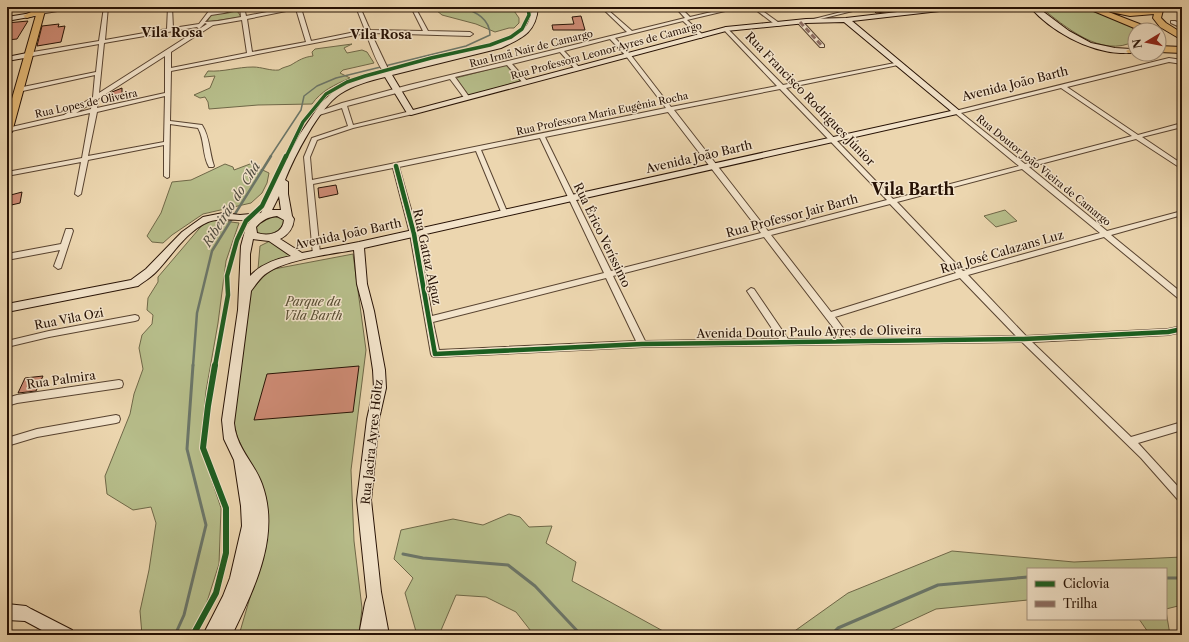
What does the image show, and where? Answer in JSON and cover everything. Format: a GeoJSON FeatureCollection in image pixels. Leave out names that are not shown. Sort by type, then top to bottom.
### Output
{"type":"FeatureCollection","features":[{"type":"Feature","properties":{"kind":"highway"},"geometry":{"type":"LineString","coordinates":[[1088,7],[1128,22]]}},
{"type":"Feature","properties":{"kind":"highway"},"geometry":{"type":"LineString","coordinates":[[1100,7],[1130,13],[1148,13],[1159,8]]}},
{"type":"Feature","properties":{"kind":"highway"},"geometry":{"type":"LineString","coordinates":[[1100,7],[1137,22]]}},
{"type":"Feature","properties":{"kind":"highway"},"geometry":{"type":"LineString","coordinates":[[1159,8],[1157,18],[1163,25],[1182,38]]}},
{"type":"Feature","properties":{"kind":"highway"},"geometry":{"type":"LineString","coordinates":[[1167,34],[1182,38]]}},
{"type":"Feature","properties":{"kind":"highway"},"geometry":{"type":"LineString","coordinates":[[1167,35],[1182,44]]}},
{"type":"Feature","properties":{"kind":"highway"},"geometry":{"type":"LineString","coordinates":[[1167,49],[1182,50]]}},
{"type":"Feature","properties":{"kind":"main road"},"geometry":{"type":"LineString","coordinates":[[224,635],[247,588],[257,554],[260,536],[260,498],[251,476],[230,437],[228,416],[245,291],[245,259],[248,236],[258,219],[264,216],[273,200],[283,173],[319,113],[331,97],[343,89],[386,71],[498,46],[520,37],[531,27],[535,17],[535,7]]}},
{"type":"Feature","properties":{"kind":"main road","name":"Rua Professora Leonor Ayres de Camargo"},"geometry":{"type":"LineString","coordinates":[[411,113],[726,29],[803,22],[846,20],[936,8],[957,7]]}},
{"type":"Feature","properties":{"kind":"main road"},"geometry":{"type":"LineString","coordinates":[[1033,7],[1060,28],[1087,44],[1102,49],[1127,50]]}},
{"type":"Feature","properties":{"kind":"main road"},"geometry":{"type":"LineString","coordinates":[[7,19],[27,16],[36,13],[41,9]]}},
{"type":"Feature","properties":{"kind":"main road"},"geometry":{"type":"LineString","coordinates":[[7,131],[41,9]]}},
{"type":"Feature","properties":{"kind":"main road","name":"Rua Doutor João Vieira de Camargo"},"geometry":{"type":"LineString","coordinates":[[846,20],[957,112]]}},
{"type":"Feature","properties":{"kind":"main road"},"geometry":{"type":"LineString","coordinates":[[7,59],[28,55]]}},
{"type":"Feature","properties":{"kind":"main road"},"geometry":{"type":"LineString","coordinates":[[386,71],[411,113]]}},
{"type":"Feature","properties":{"kind":"main road","name":"Avenida João Barth"},"geometry":{"type":"LineString","coordinates":[[245,291],[259,273],[276,263],[316,253],[359,246],[505,214],[957,112]]}},
{"type":"Feature","properties":{"kind":"main road"},"geometry":{"type":"LineString","coordinates":[[283,173],[283,194],[288,221],[286,246]]}},
{"type":"Feature","properties":{"kind":"main road"},"geometry":{"type":"LineString","coordinates":[[7,308],[134,283],[150,272],[196,224],[206,219],[223,216],[240,218],[264,216],[277,213],[288,221]]}},
{"type":"Feature","properties":{"kind":"main road"},"geometry":{"type":"LineString","coordinates":[[240,218],[252,228],[253,235],[257,238],[268,238],[286,246],[301,257]]}},
{"type":"Feature","properties":{"kind":"main road"},"geometry":{"type":"LineString","coordinates":[[245,259],[257,245],[268,238],[280,234],[288,221]]}},
{"type":"Feature","properties":{"kind":"main road","name":"Rua Jacira Ayres Holtz"},"geometry":{"type":"LineString","coordinates":[[359,246],[362,284],[369,312],[379,370],[380,388],[373,419],[364,500],[374,592]]}},
{"type":"Feature","properties":{"kind":"main road"},"geometry":{"type":"LineString","coordinates":[[211,635],[236,584],[245,552],[249,522],[246,493],[241,475],[240,456]]}},
{"type":"Feature","properties":{"kind":"main road"},"geometry":{"type":"LineString","coordinates":[[367,635],[374,592]]}},
{"type":"Feature","properties":{"kind":"main road"},"geometry":{"type":"LineString","coordinates":[[374,592],[381,635]]}},
{"type":"Feature","properties":{"kind":"main road"},"geometry":{"type":"LineString","coordinates":[[7,612],[26,614],[67,635]]}},
{"type":"Feature","properties":{"kind":"street"},"geometry":{"type":"LineString","coordinates":[[41,9],[78,7]]}},
{"type":"Feature","properties":{"kind":"street"},"geometry":{"type":"LineString","coordinates":[[78,194],[96,97],[106,7]]}},
{"type":"Feature","properties":{"kind":"street"},"geometry":{"type":"LineString","coordinates":[[170,7],[170,31]]}},
{"type":"Feature","properties":{"kind":"street"},"geometry":{"type":"LineString","coordinates":[[197,33],[201,24],[214,7]]}},
{"type":"Feature","properties":{"kind":"street"},"geometry":{"type":"LineString","coordinates":[[231,11],[238,7]]}},
{"type":"Feature","properties":{"kind":"street"},"geometry":{"type":"LineString","coordinates":[[28,55],[170,31],[201,24],[211,24],[299,7],[309,42]]}},
{"type":"Feature","properties":{"kind":"street"},"geometry":{"type":"LineString","coordinates":[[358,7],[386,71]]}},
{"type":"Feature","properties":{"kind":"street"},"geometry":{"type":"LineString","coordinates":[[413,7],[426,32]]}},
{"type":"Feature","properties":{"kind":"street"},"geometry":{"type":"LineString","coordinates":[[612,7],[605,9],[630,32]]}},
{"type":"Feature","properties":{"kind":"street"},"geometry":{"type":"LineString","coordinates":[[677,7],[685,19],[701,36]]}},
{"type":"Feature","properties":{"kind":"street","name":"Rua Irmã Nair de Camargo"},"geometry":{"type":"LineString","coordinates":[[319,113],[344,104],[397,90],[630,32],[740,7]]}},
{"type":"Feature","properties":{"kind":"street"},"geometry":{"type":"LineString","coordinates":[[754,7],[779,25]]}},
{"type":"Feature","properties":{"kind":"street"},"geometry":{"type":"LineString","coordinates":[[845,7],[851,10]]}},
{"type":"Feature","properties":{"kind":"street"},"geometry":{"type":"LineString","coordinates":[[822,46],[803,22],[867,7]]}},
{"type":"Feature","properties":{"kind":"street"},"geometry":{"type":"LineString","coordinates":[[210,13],[242,9],[250,54]]}},
{"type":"Feature","properties":{"kind":"street","name":"Rua Doutor João Vieira de Camargo"},"geometry":{"type":"LineString","coordinates":[[838,14],[846,20]]}},
{"type":"Feature","properties":{"kind":"street"},"geometry":{"type":"LineString","coordinates":[[1173,22],[1182,26]]}},
{"type":"Feature","properties":{"kind":"street"},"geometry":{"type":"LineString","coordinates":[[67,116],[211,24]]}},
{"type":"Feature","properties":{"kind":"street","name":"Rua Francisco Rodrigues Júnior"},"geometry":{"type":"LineString","coordinates":[[726,29],[1024,339],[1130,441],[1182,498]]}},
{"type":"Feature","properties":{"kind":"street"},"geometry":{"type":"LineString","coordinates":[[169,70],[368,31],[470,34]]}},
{"type":"Feature","properties":{"kind":"street"},"geometry":{"type":"LineString","coordinates":[[610,37],[628,55],[849,342]]}},
{"type":"Feature","properties":{"kind":"street"},"geometry":{"type":"LineString","coordinates":[[560,50],[577,68]]}},
{"type":"Feature","properties":{"kind":"street"},"geometry":{"type":"LineString","coordinates":[[167,176],[168,51]]}},
{"type":"Feature","properties":{"kind":"street","name":"Avenida João Barth"},"geometry":{"type":"LineString","coordinates":[[957,112],[1168,60],[1182,62]]}},
{"type":"Feature","properties":{"kind":"street"},"geometry":{"type":"LineString","coordinates":[[508,63],[525,82]]}},
{"type":"Feature","properties":{"kind":"street","name":"Rua Professora Maria Eugênia Rocha"},"geometry":{"type":"LineString","coordinates":[[309,183],[898,63]]}},
{"type":"Feature","properties":{"kind":"street"},"geometry":{"type":"LineString","coordinates":[[18,90],[99,73]]}},
{"type":"Feature","properties":{"kind":"street"},"geometry":{"type":"LineString","coordinates":[[452,77],[467,98]]}},
{"type":"Feature","properties":{"kind":"street"},"geometry":{"type":"LineString","coordinates":[[1062,86],[1182,167]]}},
{"type":"Feature","properties":{"kind":"street","name":"Rua Lopes de Oliveira"},"geometry":{"type":"LineString","coordinates":[[7,131],[168,94]]}},
{"type":"Feature","properties":{"kind":"street"},"geometry":{"type":"LineString","coordinates":[[344,104],[351,127]]}},
{"type":"Feature","properties":{"kind":"street","name":"Rua Irmã Nair de Camargo"},"geometry":{"type":"LineString","coordinates":[[328,110],[346,112]]}},
{"type":"Feature","properties":{"kind":"street","name":"Rua Doutor João Vieira de Camargo"},"geometry":{"type":"LineString","coordinates":[[957,112],[1182,297]]}},
{"type":"Feature","properties":{"kind":"street","name":"Rua Professora Leonor Ayres de Camargo"},"geometry":{"type":"LineString","coordinates":[[309,183],[307,157],[314,139],[351,127],[411,113]]}},
{"type":"Feature","properties":{"kind":"street"},"geometry":{"type":"LineString","coordinates":[[168,122],[200,126],[204,131],[207,157],[211,166]]}},
{"type":"Feature","properties":{"kind":"street","name":"Rua Professor Jair Barth"},"geometry":{"type":"LineString","coordinates":[[430,320],[609,275],[1182,125]]}},
{"type":"Feature","properties":{"kind":"street","name":"Rua Érico Veríssimo"},"geometry":{"type":"LineString","coordinates":[[542,136],[642,344]]}},
{"type":"Feature","properties":{"kind":"street"},"geometry":{"type":"LineString","coordinates":[[7,174],[167,143]]}},
{"type":"Feature","properties":{"kind":"street"},"geometry":{"type":"LineString","coordinates":[[478,149],[505,214]]}},
{"type":"Feature","properties":{"kind":"street","name":"Rua Gattaz Alguz"},"geometry":{"type":"LineString","coordinates":[[396,166],[414,234],[435,354]]}},
{"type":"Feature","properties":{"kind":"street"},"geometry":{"type":"LineString","coordinates":[[309,183],[316,253]]}},
{"type":"Feature","properties":{"kind":"street","name":"Rua José Calazans Luz"},"geometry":{"type":"LineString","coordinates":[[829,316],[963,274],[1182,213]]}},
{"type":"Feature","properties":{"kind":"street"},"geometry":{"type":"LineString","coordinates":[[58,266],[69,231]]}},
{"type":"Feature","properties":{"kind":"street"},"geometry":{"type":"LineString","coordinates":[[7,257],[65,246]]}},
{"type":"Feature","properties":{"kind":"street"},"geometry":{"type":"LineString","coordinates":[[751,291],[786,343]]}},
{"type":"Feature","properties":{"kind":"street","name":"Rua Vila Ozi"},"geometry":{"type":"LineString","coordinates":[[7,344],[49,334],[135,318]]}},
{"type":"Feature","properties":{"kind":"street","name":"Avenida Doutor Paulo Ayres de Oliveira"},"geometry":{"type":"LineString","coordinates":[[435,354],[642,344],[1024,339],[1168,332],[1182,329]]}},
{"type":"Feature","properties":{"kind":"street","name":"Rua Palmira"},"geometry":{"type":"LineString","coordinates":[[7,402],[17,399],[118,384]]}},
{"type":"Feature","properties":{"kind":"street"},"geometry":{"type":"LineString","coordinates":[[7,442],[37,433],[116,419]]}},
{"type":"Feature","properties":{"kind":"street"},"geometry":{"type":"LineString","coordinates":[[1130,441],[1182,426]]}},
{"type":"Feature","properties":{"kind":"green space"},"geometry":{"type":"Polygon","coordinates":[[[427,7],[512,8],[519,18],[519,23],[514,28],[495,32],[476,24],[442,15],[436,10],[427,7]]]}},
{"type":"Feature","properties":{"kind":"green space"},"geometry":{"type":"Polygon","coordinates":[[[1040,7],[1086,7],[1127,24],[1127,43],[1109,46],[1097,43],[1084,38],[1040,7]]]}},
{"type":"Feature","properties":{"kind":"green space"},"geometry":{"type":"Polygon","coordinates":[[[236,11],[241,17],[207,22],[211,14],[236,11]]]}},
{"type":"Feature","properties":{"kind":"green space"},"geometry":{"type":"Polygon","coordinates":[[[352,44],[344,48],[347,53],[362,50],[367,52],[374,63],[343,70],[340,73],[350,78],[324,92],[312,104],[258,105],[209,109],[208,102],[205,97],[200,98],[194,95],[210,88],[215,76],[204,77],[208,71],[253,67],[279,70],[302,59],[313,56],[312,52],[315,49],[352,44]]]}},
{"type":"Feature","properties":{"kind":"green space"},"geometry":{"type":"Polygon","coordinates":[[[506,65],[520,81],[469,96],[456,78],[506,65]]]}},
{"type":"Feature","properties":{"kind":"green space"},"geometry":{"type":"Polygon","coordinates":[[[225,164],[233,167],[234,170],[250,164],[269,173],[267,183],[262,193],[251,203],[203,214],[163,243],[152,242],[147,236],[161,213],[172,182],[191,180],[225,164]]]}},
{"type":"Feature","properties":{"kind":"green space"},"geometry":{"type":"Polygon","coordinates":[[[1005,210],[1017,221],[996,227],[984,216],[1005,210]]]}},
{"type":"Feature","properties":{"kind":"green space"},"geometry":{"type":"Polygon","coordinates":[[[272,216],[283,219],[285,222],[280,231],[269,235],[261,235],[255,231],[259,223],[272,216]]]}},
{"type":"Feature","properties":{"kind":"green space"},"geometry":{"type":"Polygon","coordinates":[[[215,220],[239,223],[226,261],[218,323],[206,391],[202,431],[203,454],[221,508],[219,564],[205,608],[189,635],[142,635],[140,611],[149,570],[156,523],[151,507],[133,510],[107,494],[105,476],[130,414],[134,394],[143,369],[139,348],[142,335],[152,324],[153,315],[147,310],[148,298],[158,282],[158,277],[204,223],[215,220]]]}},
{"type":"Feature","properties":{"kind":"green space"},"geometry":{"type":"Polygon","coordinates":[[[270,241],[274,242],[292,257],[258,269],[260,246],[270,241]]]}},
{"type":"Feature","properties":{"kind":"green space","name":"Parque da Vila Barth"},"geometry":{"type":"Polygon","coordinates":[[[353,254],[366,350],[351,470],[354,541],[362,608],[359,635],[239,635],[261,560],[264,496],[237,436],[234,423],[237,366],[249,293],[264,276],[274,269],[353,254]]]}},
{"type":"Feature","properties":{"kind":"green space"},"geometry":{"type":"Polygon","coordinates":[[[509,514],[520,517],[529,527],[552,526],[546,543],[576,562],[572,581],[663,631],[689,635],[534,635],[516,612],[486,597],[456,595],[439,635],[417,635],[405,593],[413,578],[394,559],[401,530],[453,519],[483,525],[509,514]]]}},
{"type":"Feature","properties":{"kind":"green space"},"geometry":{"type":"Polygon","coordinates":[[[952,551],[1074,562],[1182,557],[1182,605],[1167,609],[1167,568],[1027,568],[1027,600],[936,609],[880,635],[789,635],[848,593],[952,551]]]}},
{"type":"Feature","properties":{"kind":"green space"},"geometry":{"type":"Polygon","coordinates":[[[1167,617],[1170,635],[1150,635],[1140,620],[1167,620],[1167,617]]]}},
{"type":"Feature","properties":{"kind":"building"},"geometry":{"type":"Polygon","coordinates":[[[894,7],[894,11],[876,13],[871,8],[894,7]]]}},
{"type":"Feature","properties":{"kind":"building"},"geometry":{"type":"Polygon","coordinates":[[[581,16],[585,30],[553,30],[552,25],[574,24],[572,17],[581,16]]]}},
{"type":"Feature","properties":{"kind":"building"},"geometry":{"type":"Polygon","coordinates":[[[28,21],[17,39],[7,40],[7,23],[28,21]]]}},
{"type":"Feature","properties":{"kind":"building"},"geometry":{"type":"Polygon","coordinates":[[[59,24],[58,27],[65,26],[61,42],[37,46],[42,26],[59,24]]]}},
{"type":"Feature","properties":{"kind":"building"},"geometry":{"type":"Polygon","coordinates":[[[122,88],[122,98],[110,99],[112,92],[122,88]]]}},
{"type":"Feature","properties":{"kind":"building"},"geometry":{"type":"Polygon","coordinates":[[[336,185],[338,194],[319,198],[318,188],[336,185]]]}},
{"type":"Feature","properties":{"kind":"building"},"geometry":{"type":"Polygon","coordinates":[[[22,192],[20,203],[7,206],[7,196],[22,192]]]}},
{"type":"Feature","properties":{"kind":"building"},"geometry":{"type":"Polygon","coordinates":[[[359,366],[353,412],[254,420],[267,374],[359,366]]]}},
{"type":"Feature","properties":{"kind":"building"},"geometry":{"type":"Polygon","coordinates":[[[43,376],[36,391],[18,393],[25,378],[43,376]]]}},
{"type":"Feature","properties":{"kind":"waterway","name":"Ribeirão do Chá"},"geometry":{"type":"LineString","coordinates":[[270,157],[301,110],[304,96],[317,86],[336,78],[466,46],[490,35],[488,25],[485,20],[472,11],[462,7]]}},
{"type":"Feature","properties":{"kind":"waterway","name":"Ribeirão do Chá"},"geometry":{"type":"LineString","coordinates":[[193,366],[197,313],[212,251],[271,156]]}},
{"type":"Feature","properties":{"kind":"waterway","name":"Ribeirão do Chá"},"geometry":{"type":"LineString","coordinates":[[175,635],[184,615],[206,525],[187,449],[193,365]]}},
{"type":"Feature","properties":{"kind":"waterway"},"geometry":{"type":"LineString","coordinates":[[403,554],[423,558],[508,565],[535,586],[581,635]]}},
{"type":"Feature","properties":{"kind":"waterway"},"geometry":{"type":"LineString","coordinates":[[831,635],[838,628],[938,585],[1027,577]]}},
{"type":"Feature","properties":{"kind":"waterway"},"geometry":{"type":"LineString","coordinates":[[1167,578],[1182,578]]}},
{"type":"Feature","properties":{"kind":"marked path"},"geometry":{"type":"LineString","coordinates":[[800,22],[822,46]]}},
{"type":"Feature","properties":{"kind":"cycle path"},"geometry":{"type":"LineString","coordinates":[[193,635],[216,593],[226,553],[226,508],[203,448],[208,406],[228,295],[227,276],[237,240],[246,221],[262,206],[303,122],[326,94],[347,82],[365,76],[431,58],[490,45],[511,37],[522,29],[529,15],[528,7]]}},
{"type":"Feature","properties":{"kind":"cycle path"},"geometry":{"type":"LineString","coordinates":[[396,166],[414,234],[435,354],[642,344],[1024,339],[1168,332],[1182,329]]}},
{"type":"Feature","properties":{"kind":"district","name":"Vila Rosa"},"geometry":{"type":"Point","coordinates":[172,32]}},
{"type":"Feature","properties":{"kind":"district","name":"Vila Rosa"},"geometry":{"type":"Point","coordinates":[381,34]}},
{"type":"Feature","properties":{"kind":"district","name":"Vila Barth"},"geometry":{"type":"Point","coordinates":[913,189]}}]}
